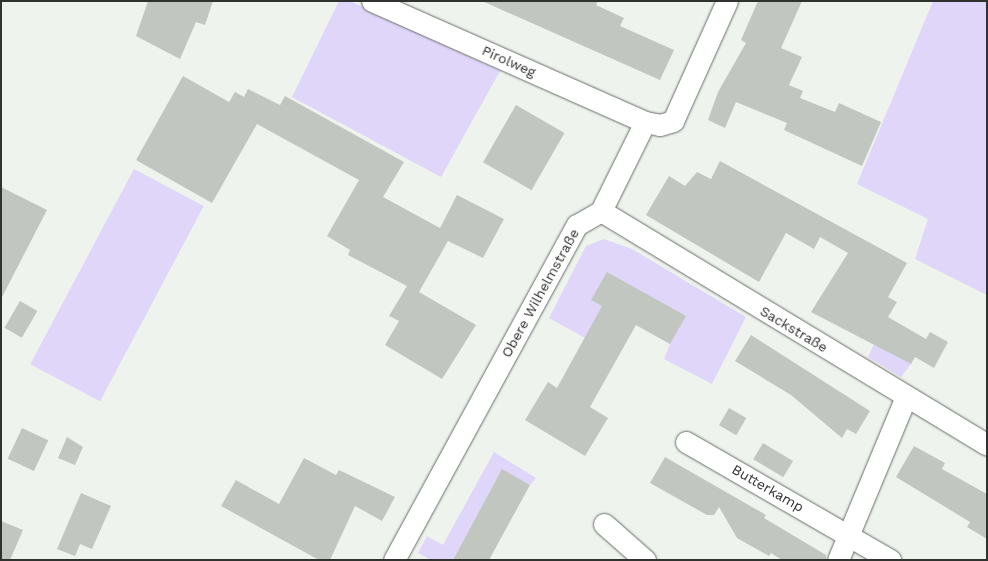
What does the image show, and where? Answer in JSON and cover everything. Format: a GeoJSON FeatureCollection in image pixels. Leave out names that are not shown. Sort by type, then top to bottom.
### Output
{"type":"FeatureCollection","features":[{"type":"Feature","properties":{"kind":"street","name":"Pirolweg"},"geometry":{"type":"LineString","coordinates":[[372,1],[645,122]]}},
{"type":"Feature","properties":{"kind":"street"},"geometry":{"type":"LineString","coordinates":[[601,211],[645,122],[660,125],[673,121],[727,1]]}},
{"type":"Feature","properties":{"kind":"street","name":"Sackstraße"},"geometry":{"type":"LineString","coordinates":[[601,211],[987,445]]}},
{"type":"Feature","properties":{"kind":"street","name":"Obere Wilhelmstraße"},"geometry":{"type":"LineString","coordinates":[[394,560],[577,225],[601,211]]}},
{"type":"Feature","properties":{"kind":"street"},"geometry":{"type":"LineString","coordinates":[[838,560],[906,397]]}},
{"type":"Feature","properties":{"kind":"street","name":"Butterkamp"},"geometry":{"type":"LineString","coordinates":[[686,442],[850,535],[890,560]]}},
{"type":"Feature","properties":{"kind":"street"},"geometry":{"type":"LineString","coordinates":[[604,524],[645,560]]}},
{"type":"Feature","properties":{"kind":"shaded area"},"geometry":{"type":"Polygon","coordinates":[[[339,1],[350,1],[500,71],[441,177],[292,97],[339,1]]]}},
{"type":"Feature","properties":{"kind":"shaded area"},"geometry":{"type":"Polygon","coordinates":[[[933,1],[987,1],[987,295],[915,259],[928,219],[857,184],[933,1]]]}},
{"type":"Feature","properties":{"kind":"shaded area"},"geometry":{"type":"Polygon","coordinates":[[[134,169],[204,206],[100,401],[30,364],[134,169]]]}},
{"type":"Feature","properties":{"kind":"shaded area"},"geometry":{"type":"Polygon","coordinates":[[[604,239],[632,249],[746,317],[712,384],[664,359],[670,344],[592,300],[602,306],[585,338],[549,318],[586,246],[604,239]]]}},
{"type":"Feature","properties":{"kind":"shaded area"},"geometry":{"type":"Polygon","coordinates":[[[874,344],[911,364],[901,377],[868,357],[874,344]]]}},
{"type":"Feature","properties":{"kind":"shaded area"},"geometry":{"type":"Polygon","coordinates":[[[494,452],[536,478],[530,485],[502,470],[453,560],[431,560],[418,553],[427,536],[443,545],[494,452]]]}},
{"type":"Feature","properties":{"kind":"building"},"geometry":{"type":"Polygon","coordinates":[[[148,1],[213,1],[205,25],[196,22],[180,59],[136,36],[148,1]]]}},
{"type":"Feature","properties":{"kind":"building"},"geometry":{"type":"Polygon","coordinates":[[[482,1],[598,1],[596,5],[624,18],[620,26],[674,50],[660,80],[482,1]]]}},
{"type":"Feature","properties":{"kind":"building"},"geometry":{"type":"Polygon","coordinates":[[[758,1],[802,1],[781,48],[802,57],[789,85],[803,91],[800,98],[835,112],[839,103],[881,122],[862,166],[784,130],[787,123],[736,102],[725,128],[708,120],[718,92],[746,43],[741,40],[758,1]]]}},
{"type":"Feature","properties":{"kind":"building"},"geometry":{"type":"Polygon","coordinates":[[[183,76],[229,102],[235,92],[244,97],[248,89],[280,105],[285,96],[404,162],[383,197],[440,228],[457,195],[504,219],[483,258],[448,241],[419,292],[476,325],[442,379],[385,345],[399,321],[389,316],[407,286],[348,255],[350,250],[327,236],[359,180],[257,124],[212,203],[136,160],[183,76]]]}},
{"type":"Feature","properties":{"kind":"building"},"geometry":{"type":"Polygon","coordinates":[[[516,105],[564,133],[531,190],[483,162],[516,105]]]}},
{"type":"Feature","properties":{"kind":"building"},"geometry":{"type":"Polygon","coordinates":[[[720,161],[907,263],[888,297],[897,302],[888,317],[926,339],[930,332],[948,342],[934,368],[915,357],[911,364],[811,312],[848,253],[820,237],[814,249],[786,233],[759,282],[646,215],[669,176],[685,186],[697,172],[711,179],[720,161]]]}},
{"type":"Feature","properties":{"kind":"building"},"geometry":{"type":"Polygon","coordinates":[[[1,187],[47,210],[1,299],[1,187]]]}},
{"type":"Feature","properties":{"kind":"building"},"geometry":{"type":"Polygon","coordinates":[[[607,272],[686,316],[670,344],[636,325],[590,407],[608,418],[585,456],[525,420],[548,382],[557,388],[602,306],[591,300],[607,272]]]}},
{"type":"Feature","properties":{"kind":"building"},"geometry":{"type":"Polygon","coordinates":[[[20,301],[37,311],[22,338],[4,328],[20,301]]]}},
{"type":"Feature","properties":{"kind":"building"},"geometry":{"type":"Polygon","coordinates":[[[751,335],[870,411],[856,434],[847,429],[842,438],[791,395],[735,361],[751,335]]]}},
{"type":"Feature","properties":{"kind":"building"},"geometry":{"type":"Polygon","coordinates":[[[729,408],[746,418],[736,435],[719,425],[729,408]]]}},
{"type":"Feature","properties":{"kind":"building"},"geometry":{"type":"Polygon","coordinates":[[[22,428],[48,440],[34,471],[8,459],[22,428]]]}},
{"type":"Feature","properties":{"kind":"building"},"geometry":{"type":"Polygon","coordinates":[[[67,437],[83,447],[75,465],[58,458],[67,437]]]}},
{"type":"Feature","properties":{"kind":"building"},"geometry":{"type":"Polygon","coordinates":[[[763,443],[793,461],[783,477],[753,459],[763,443]]]}},
{"type":"Feature","properties":{"kind":"building"},"geometry":{"type":"Polygon","coordinates":[[[914,446],[945,463],[942,469],[987,494],[987,539],[967,527],[970,522],[896,477],[914,446]]]}},
{"type":"Feature","properties":{"kind":"building"},"geometry":{"type":"Polygon","coordinates":[[[665,457],[766,515],[764,518],[826,555],[826,560],[782,560],[771,553],[769,556],[737,538],[719,507],[714,515],[707,515],[650,483],[665,457]]]}},
{"type":"Feature","properties":{"kind":"building"},"geometry":{"type":"Polygon","coordinates":[[[304,458],[336,475],[339,470],[395,497],[382,521],[355,506],[330,560],[319,560],[221,506],[236,480],[279,504],[304,458]]]}},
{"type":"Feature","properties":{"kind":"building"},"geometry":{"type":"Polygon","coordinates":[[[502,469],[530,485],[489,560],[453,560],[502,469]]]}},
{"type":"Feature","properties":{"kind":"building"},"geometry":{"type":"Polygon","coordinates":[[[81,493],[111,506],[92,549],[80,544],[75,556],[57,549],[81,493]]]}},
{"type":"Feature","properties":{"kind":"building"},"geometry":{"type":"Polygon","coordinates":[[[1,521],[23,530],[10,560],[1,560],[1,521]]]}}]}
